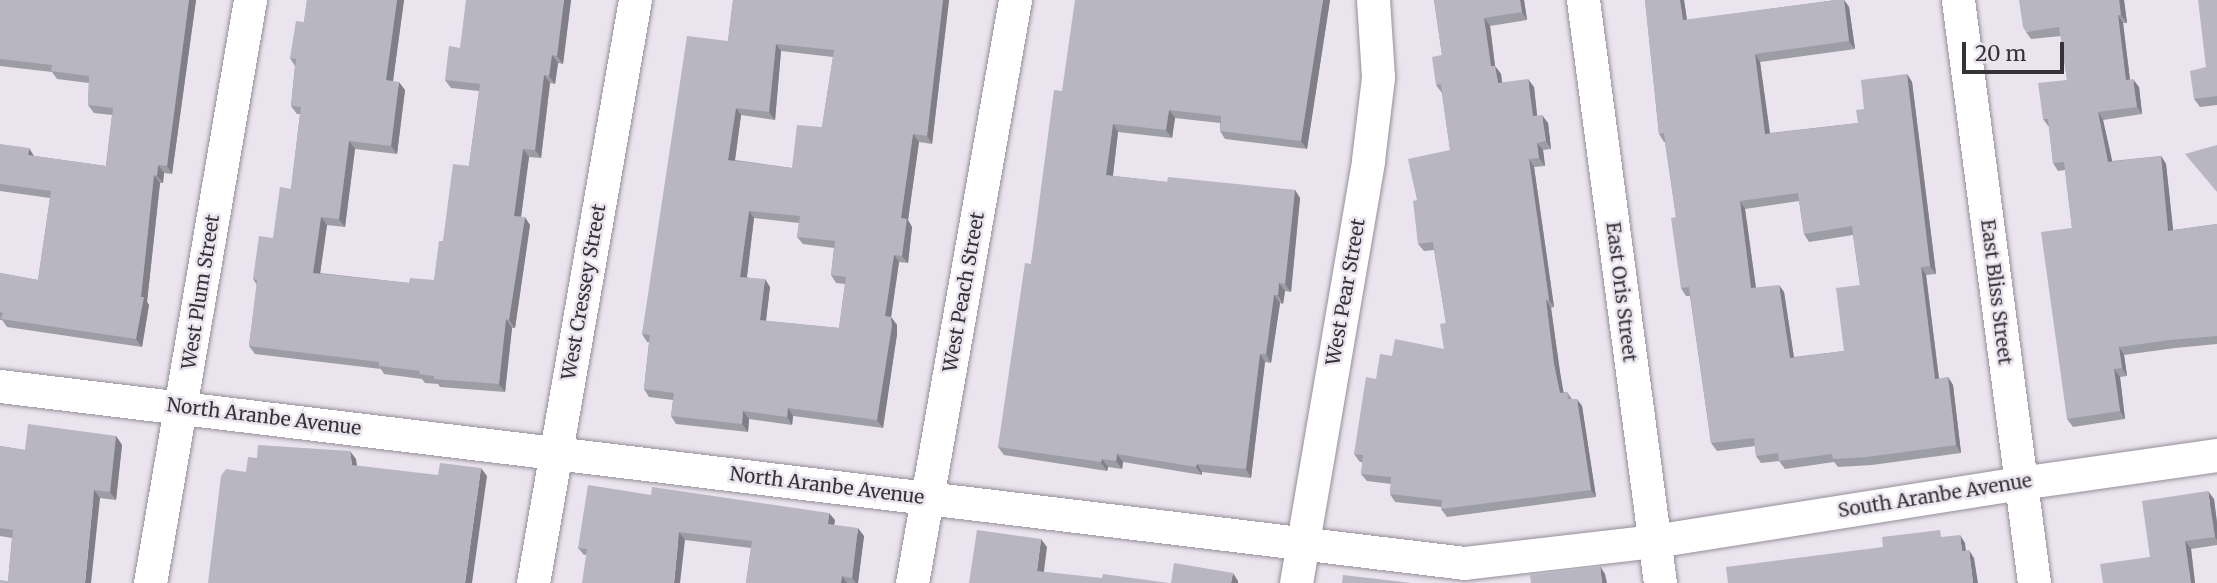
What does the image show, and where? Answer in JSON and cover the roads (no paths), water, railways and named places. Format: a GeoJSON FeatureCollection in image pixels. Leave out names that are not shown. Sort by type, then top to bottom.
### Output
{"type":"FeatureCollection","features":[{"type":"Feature","properties":{"kind":"street","name":"West Plum Street"},"geometry":{"type":"LineString","coordinates":[[150,583],[250,0]]}},
{"type":"Feature","properties":{"kind":"street","name":"West Cressey Street"},"geometry":{"type":"LineString","coordinates":[[533,583],[635,0]]}},
{"type":"Feature","properties":{"kind":"street","name":"West Peach Street"},"geometry":{"type":"LineString","coordinates":[[912,583],[1015,0]]}},
{"type":"Feature","properties":{"kind":"street","name":"West Pear Street"},"geometry":{"type":"LineString","coordinates":[[1296,583],[1368,160],[1378,77],[1373,0]]}},
{"type":"Feature","properties":{"kind":"street","name":"East Oris Street"},"geometry":{"type":"LineString","coordinates":[[1583,0],[1660,583]]}},
{"type":"Feature","properties":{"kind":"street","name":"East Bliss Street"},"geometry":{"type":"LineString","coordinates":[[1958,0],[2034,583]]}},
{"type":"Feature","properties":{"kind":"street","name":"North Aranbe Avenue"},"geometry":{"type":"LineString","coordinates":[[0,386],[1464,563],[1654,541]]}},
{"type":"Feature","properties":{"kind":"street","name":"South Aranbe Avenue"},"geometry":{"type":"LineString","coordinates":[[1654,541],[2020,483],[2217,456]]}}]}
